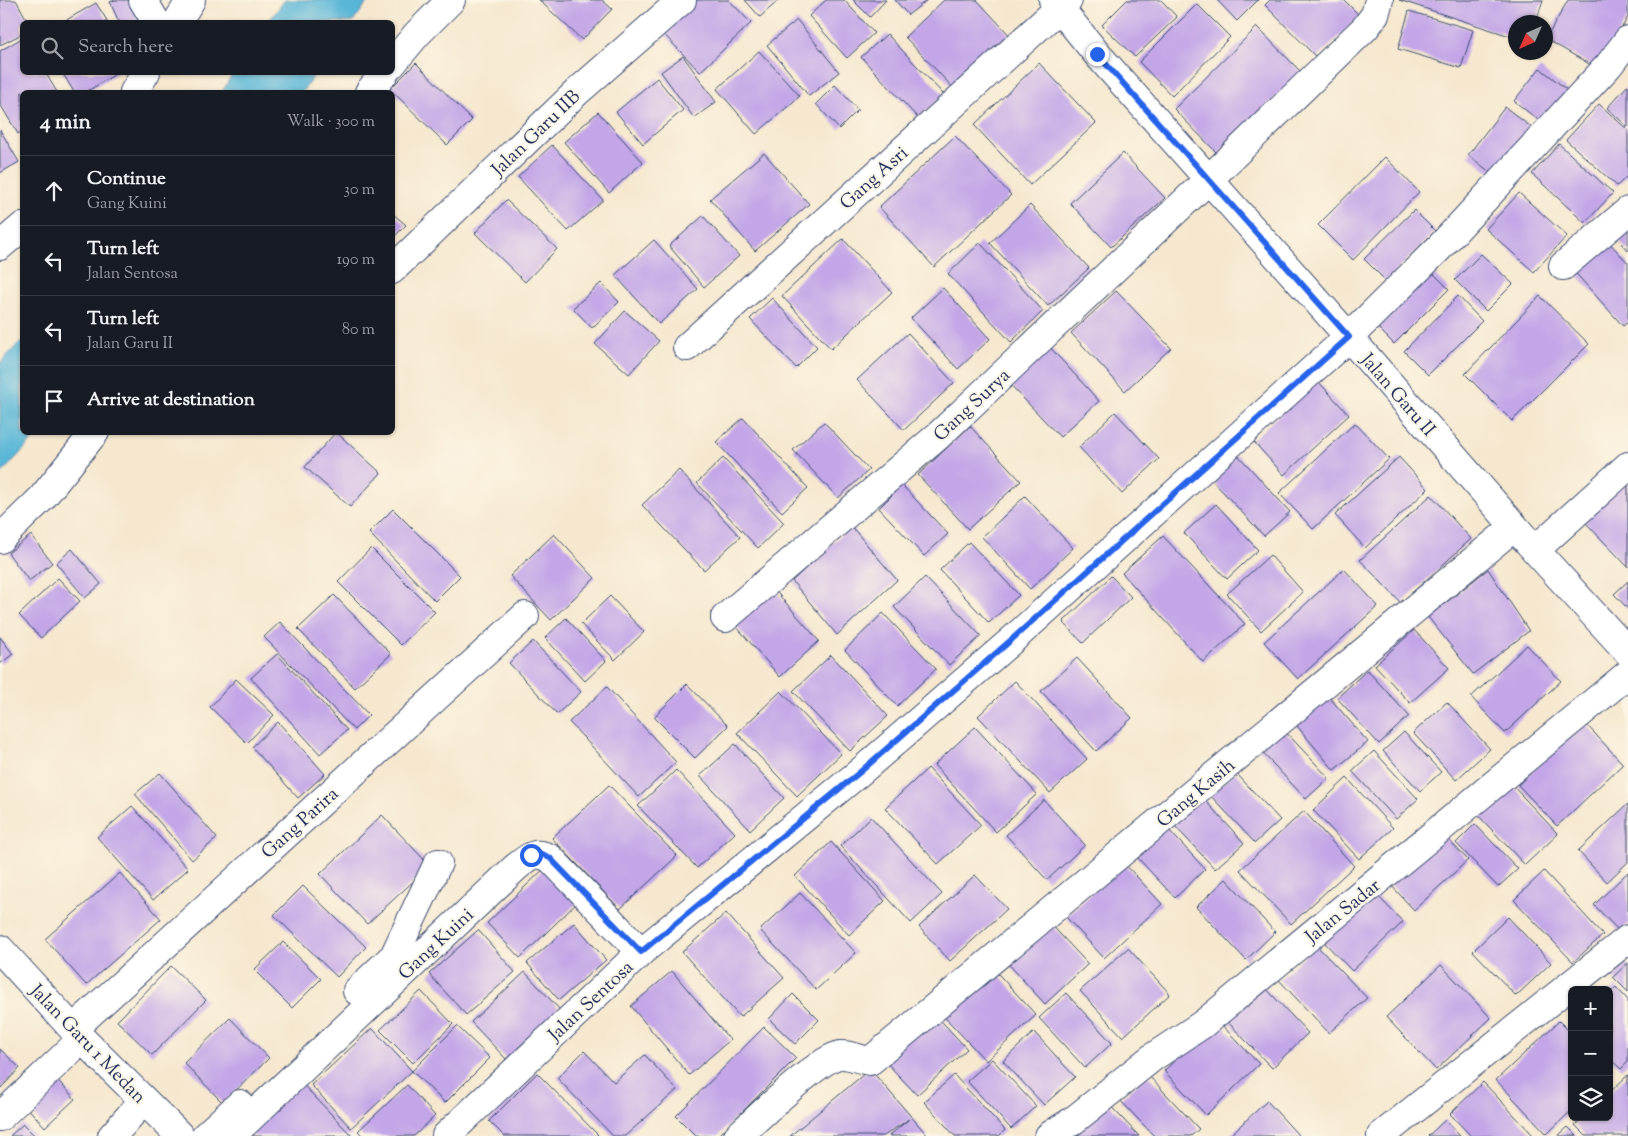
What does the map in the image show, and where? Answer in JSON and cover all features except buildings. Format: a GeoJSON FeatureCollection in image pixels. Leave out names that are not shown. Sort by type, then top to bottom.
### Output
{"type":"FeatureCollection","features":[{"type":"Feature","properties":{"kind":"street"},"geometry":{"type":"LineString","coordinates":[[143,0],[155,20]]}},
{"type":"Feature","properties":{"kind":"street"},"geometry":{"type":"LineString","coordinates":[[178,20],[191,0]]}},
{"type":"Feature","properties":{"kind":"street"},"geometry":{"type":"LineString","coordinates":[[395,60],[417,34],[451,0]]}},
{"type":"Feature","properties":{"kind":"street","name":"Jalan Garu IIB"},"geometry":{"type":"LineString","coordinates":[[395,267],[576,92],[682,0]]}},
{"type":"Feature","properties":{"kind":"street","name":"Gang Surya"},"geometry":{"type":"LineString","coordinates":[[724,618],[939,435],[1365,28],[1375,15],[1379,0]]}},
{"type":"Feature","properties":{"kind":"street","name":"Jalan Garu II"},"geometry":{"type":"LineString","coordinates":[[1060,3],[1097,54],[1349,337],[1514,527],[1628,652]]}},
{"type":"Feature","properties":{"kind":"street","name":"Gang Asri"},"geometry":{"type":"LineString","coordinates":[[687,347],[1060,3]]}},
{"type":"Feature","properties":{"kind":"street","name":"Jalan Sentosa"},"geometry":{"type":"LineString","coordinates":[[446,1136],[641,952],[860,772],[1010,641],[1349,337],[1618,70],[1628,40]]}},
{"type":"Feature","properties":{"kind":"street"},"geometry":{"type":"LineString","coordinates":[[135,90],[144,75]]}},
{"type":"Feature","properties":{"kind":"street"},"geometry":{"type":"LineString","coordinates":[[371,90],[383,75]]}},
{"type":"Feature","properties":{"kind":"street"},"geometry":{"type":"LineString","coordinates":[[1563,266],[1628,211]]}},
{"type":"Feature","properties":{"kind":"street"},"geometry":{"type":"LineString","coordinates":[[0,246],[20,228]]}},
{"type":"Feature","properties":{"kind":"street"},"geometry":{"type":"LineString","coordinates":[[0,539],[42,498],[93,435]]}},
{"type":"Feature","properties":{"kind":"street"},"geometry":{"type":"LineString","coordinates":[[1535,550],[1628,466]]}},
{"type":"Feature","properties":{"kind":"street","name":"Gang Kasih"},"geometry":{"type":"LineString","coordinates":[[738,1136],[813,1069],[838,1055],[870,1061],[1514,527]]}},
{"type":"Feature","properties":{"kind":"street","name":"Gang Parira"},"geometry":{"type":"LineString","coordinates":[[0,1117],[78,1034],[526,616]]}},
{"type":"Feature","properties":{"kind":"street","name":"Jalan Sadar"},"geometry":{"type":"LineString","coordinates":[[1049,1136],[1074,1120],[1153,1057],[1204,1024],[1628,674]]}},
{"type":"Feature","properties":{"kind":"street","name":"Gang Kuini"},"geometry":{"type":"LineString","coordinates":[[230,1136],[531,855],[542,854],[550,858],[641,952]]}},
{"type":"Feature","properties":{"kind":"street"},"geometry":{"type":"LineString","coordinates":[[205,1136],[278,1069],[394,956],[438,863]]}},
{"type":"Feature","properties":{"kind":"street"},"geometry":{"type":"LineString","coordinates":[[1381,1136],[1628,939]]}},
{"type":"Feature","properties":{"kind":"street","name":"Jalan Garu 1 Medan"},"geometry":{"type":"LineString","coordinates":[[0,949],[78,1034],[180,1136]]}},
{"type":"Feature","properties":{"kind":"street"},"geometry":{"type":"LineString","coordinates":[[112,1136],[143,1101]]}},
{"type":"Feature","properties":{"kind":"water"},"geometry":{"type":"Polygon","coordinates":[[[285,0],[369,0],[354,20],[270,20],[285,0]]]}},
{"type":"Feature","properties":{"kind":"water"},"geometry":{"type":"Polygon","coordinates":[[[232,75],[315,75],[303,90],[223,90],[232,75]]]}},
{"type":"Feature","properties":{"kind":"water"},"geometry":{"type":"Polygon","coordinates":[[[20,342],[20,435],[37,435],[0,475],[0,363],[20,342]]]}},
{"type":"Feature","properties":{"kind":"route"},"geometry":{"type":"LineString","coordinates":[[531,855],[542,854],[550,858],[641,952],[860,772],[1010,641],[1349,337],[1097,54]]}}]}
